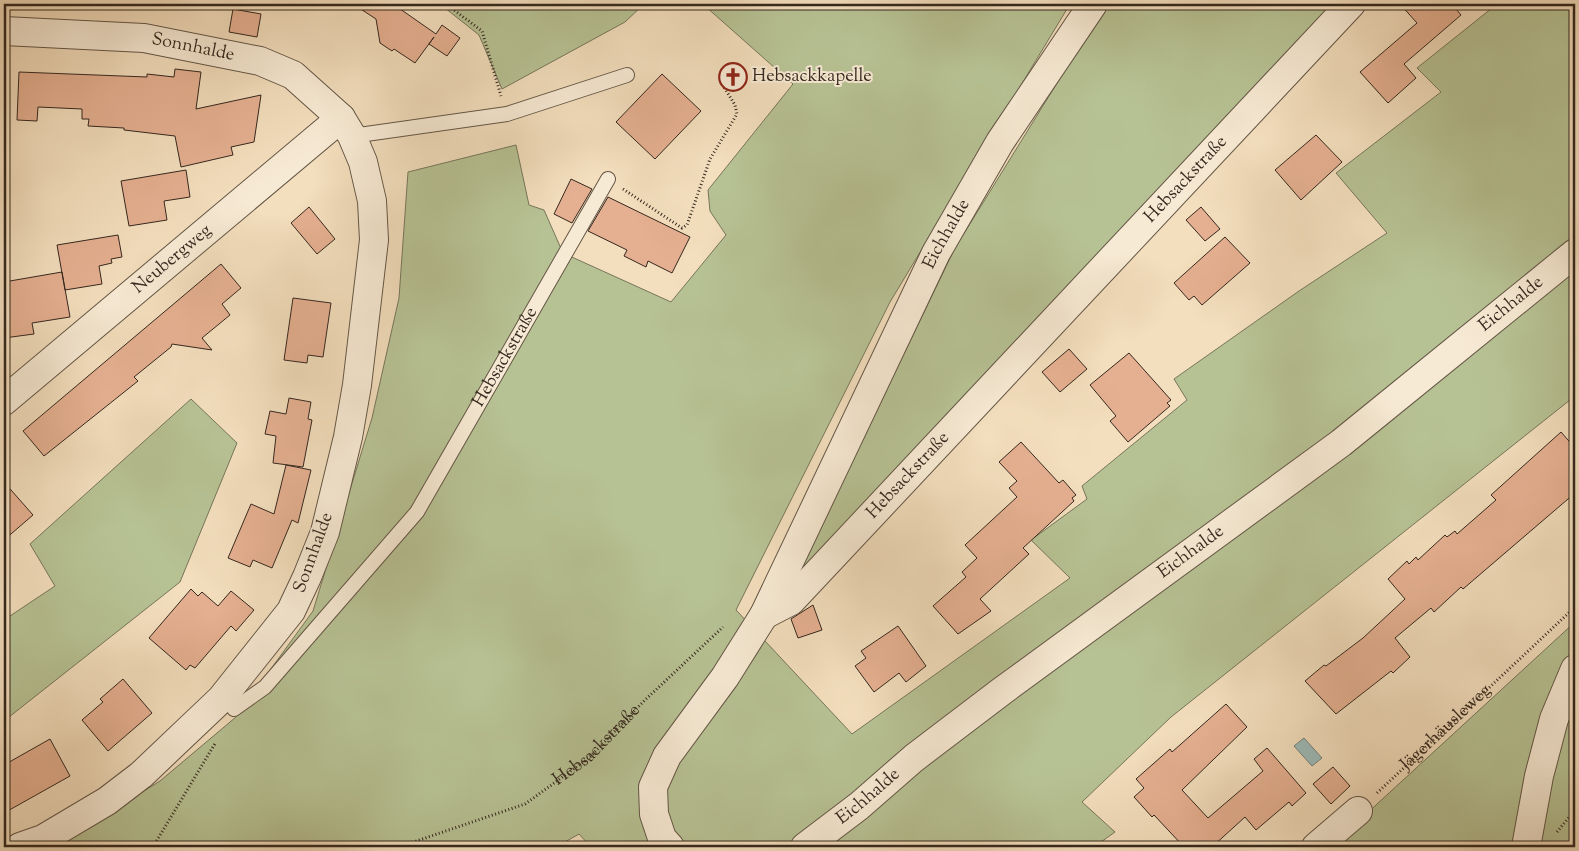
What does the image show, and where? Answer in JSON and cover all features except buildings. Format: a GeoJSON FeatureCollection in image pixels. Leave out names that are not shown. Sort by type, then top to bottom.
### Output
{"type":"FeatureCollection","features":[{"type":"Feature","properties":{"kind":"street","name":"Eichhalde"},"geometry":{"type":"LineString","coordinates":[[670,847],[662,838],[654,814],[653,787],[667,756],[725,678],[764,615],[936,253],[1000,142],[1094,4]]}},
{"type":"Feature","properties":{"kind":"street","name":"Hebsackstraße"},"geometry":{"type":"LineString","coordinates":[[764,615],[791,601],[1351,4]]}},
{"type":"Feature","properties":{"kind":"street","name":"Sonnhalde"},"geometry":{"type":"LineString","coordinates":[[4,31],[144,38],[260,61],[293,75],[347,127],[363,162],[372,201],[374,240],[357,385],[348,437],[325,532],[307,577],[290,611],[221,699],[141,775],[107,801],[43,839],[20,847]]}},
{"type":"Feature","properties":{"kind":"street","name":"Neubergweg"},"geometry":{"type":"LineString","coordinates":[[4,401],[347,127]]}},
{"type":"Feature","properties":{"kind":"street","name":"Eichhalde"},"geometry":{"type":"LineString","coordinates":[[805,847],[859,806],[914,758],[1002,691],[1341,443],[1575,253]]}},
{"type":"Feature","properties":{"kind":"street"},"geometry":{"type":"LineString","coordinates":[[1526,847],[1539,776],[1554,719],[1575,669]]}},
{"type":"Feature","properties":{"kind":"street"},"geometry":{"type":"LineString","coordinates":[[1316,847],[1358,811]]}},
{"type":"Feature","properties":{"kind":"lane"},"geometry":{"type":"LineString","coordinates":[[347,127],[507,114],[627,75]]}},
{"type":"Feature","properties":{"kind":"lane","name":"Hebsackstraße"},"geometry":{"type":"LineString","coordinates":[[234,709],[265,687],[417,512],[608,179]]}},
{"type":"Feature","properties":{"kind":"path"},"geometry":{"type":"LineString","coordinates":[[446,4],[482,32],[507,114]]}},
{"type":"Feature","properties":{"kind":"path"},"geometry":{"type":"LineString","coordinates":[[625,190],[682,228],[687,225],[710,159],[737,114],[735,105],[722,84]]}},
{"type":"Feature","properties":{"kind":"path","name":"Jägerhäusleweg"},"geometry":{"type":"LineString","coordinates":[[1358,811],[1440,736],[1575,607]]}},
{"type":"Feature","properties":{"kind":"path","name":"Hebsackstraße"},"geometry":{"type":"LineString","coordinates":[[399,847],[525,804],[589,758],[644,700],[727,624]]}},
{"type":"Feature","properties":{"kind":"path"},"geometry":{"type":"LineString","coordinates":[[153,847],[215,744]]}},
{"type":"Feature","properties":{"kind":"path"},"geometry":{"type":"LineString","coordinates":[[1572,816],[1575,810]]}},
{"type":"Feature","properties":{"kind":"green space"},"geometry":{"type":"Polygon","coordinates":[[[440,4],[644,4],[625,22],[502,89],[479,35],[440,4]]]}},
{"type":"Feature","properties":{"kind":"green space"},"geometry":{"type":"Polygon","coordinates":[[[698,4],[1070,4],[890,302],[736,610],[852,734],[1070,578],[1031,540],[1087,499],[1082,486],[1187,400],[1174,379],[1299,291],[1387,233],[1336,173],[1441,92],[1417,68],[1497,4],[1575,4],[1575,396],[1171,717],[1082,802],[1115,832],[1094,847],[591,847],[579,834],[556,847],[53,847],[160,781],[236,717],[313,611],[372,418],[399,298],[408,172],[516,145],[529,205],[544,210],[563,253],[671,302],[726,235],[710,211],[708,190],[793,84],[705,6],[698,4]]]}},
{"type":"Feature","properties":{"kind":"green space"},"geometry":{"type":"Polygon","coordinates":[[[1106,4],[1336,4],[791,587],[955,248],[1106,4]]]}},
{"type":"Feature","properties":{"kind":"green space"},"geometry":{"type":"Polygon","coordinates":[[[191,399],[237,443],[180,582],[4,721],[4,620],[55,586],[30,544],[191,399]]]}},
{"type":"Feature","properties":{"kind":"green space"},"geometry":{"type":"Polygon","coordinates":[[[1575,622],[1575,847],[1327,847],[1364,816],[1575,622]]]}},
{"type":"Feature","properties":{"kind":"water"},"geometry":{"type":"Polygon","coordinates":[[[1304,738],[1322,758],[1312,766],[1294,746],[1304,738]]]}},
{"type":"Feature","properties":{"kind":"place","name":"Hebsackkapelle"},"geometry":{"type":"Point","coordinates":[733,77]}}]}
